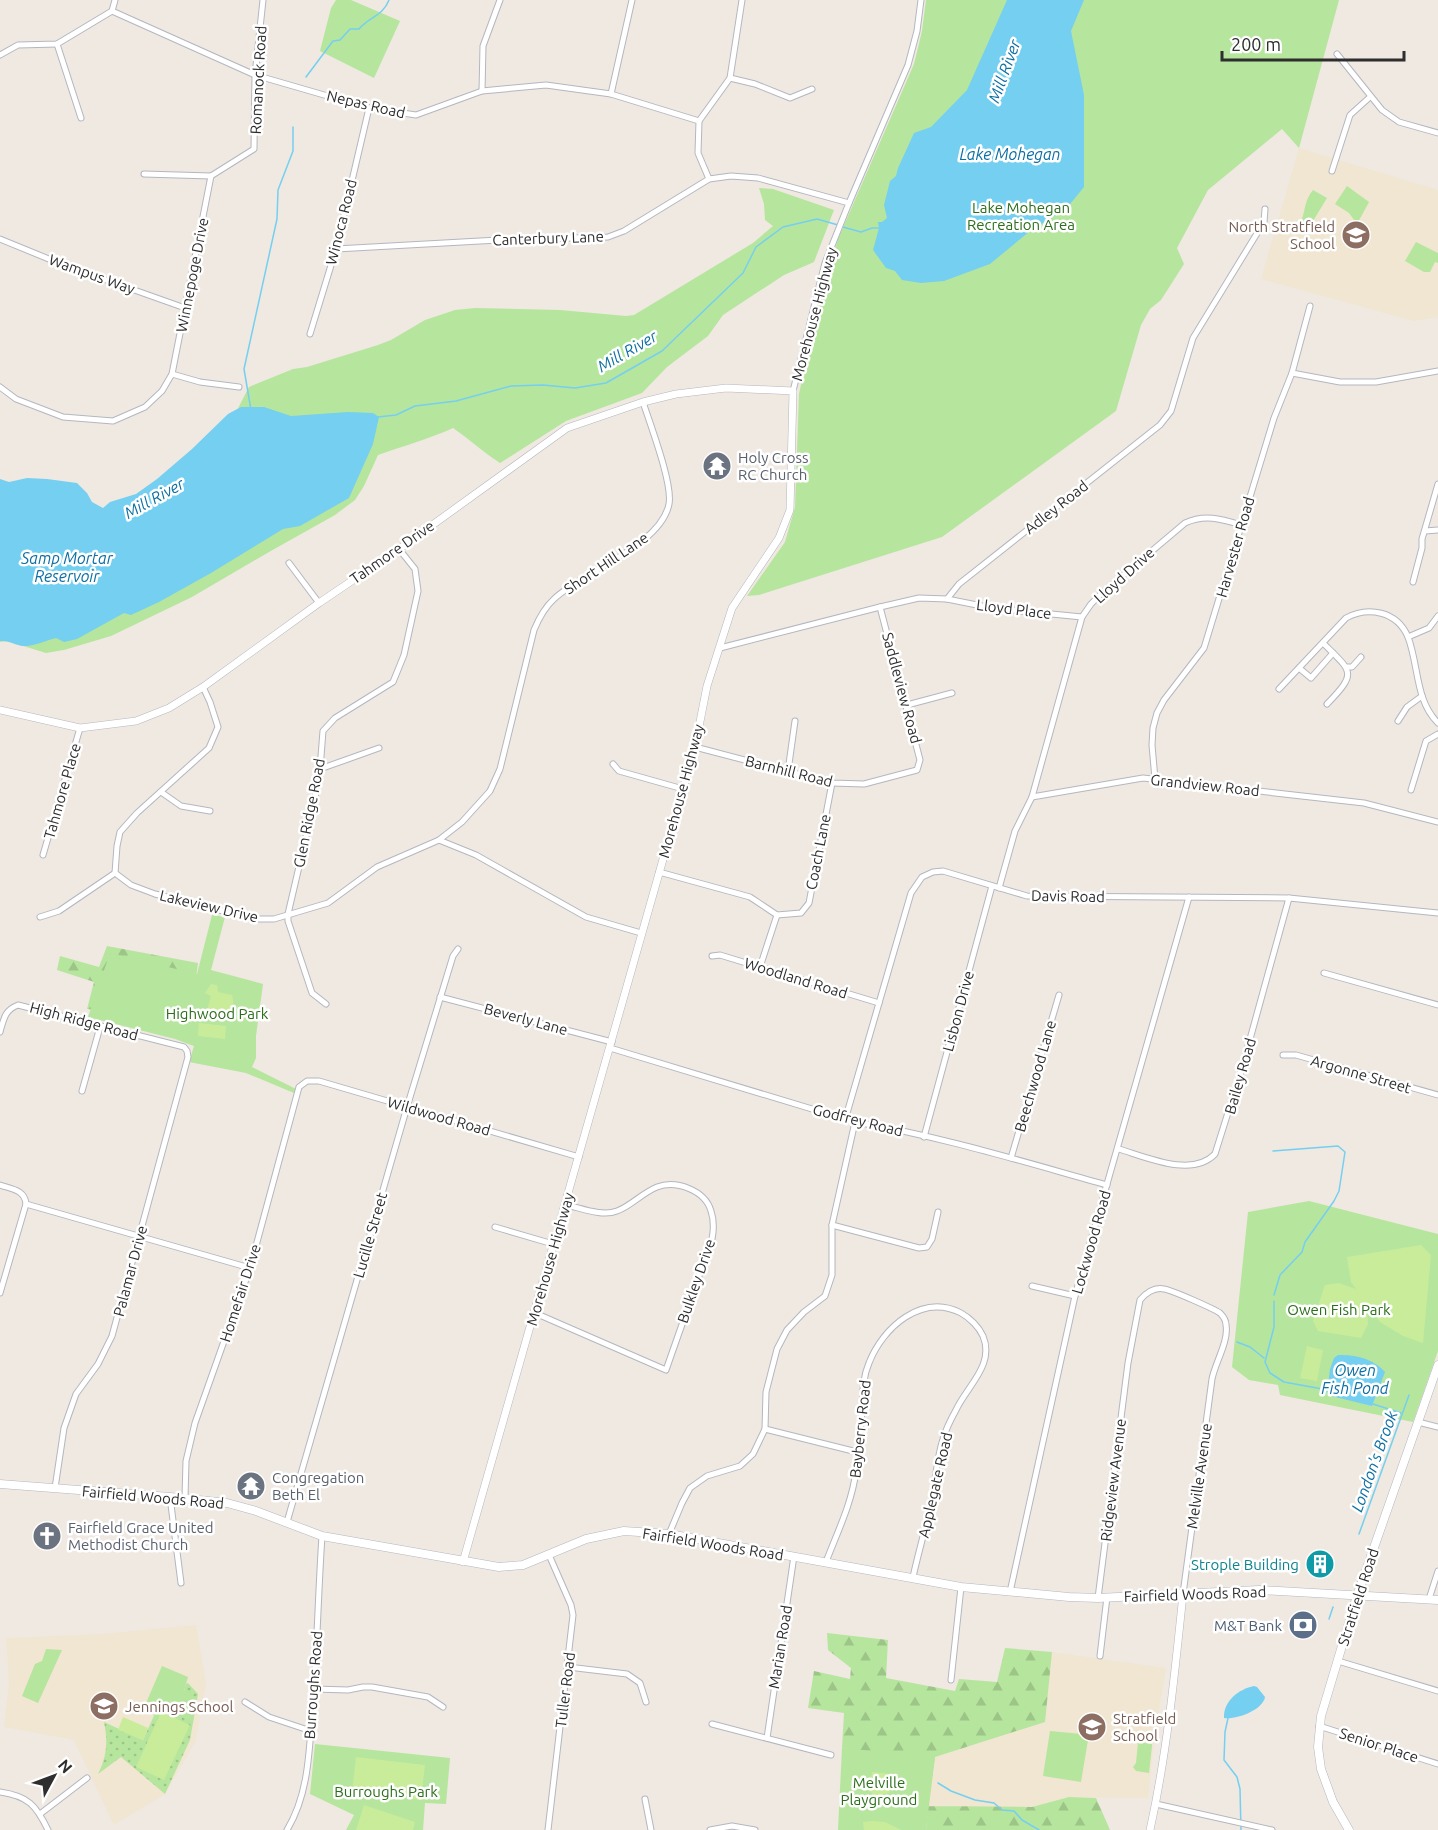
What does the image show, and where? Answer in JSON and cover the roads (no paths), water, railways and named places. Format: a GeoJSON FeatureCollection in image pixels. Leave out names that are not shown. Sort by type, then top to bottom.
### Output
{"type":"FeatureCollection","features":[{"type":"Feature","properties":{"kind":"main road","name":"Stratfield Road"},"geometry":{"type":"LineString","coordinates":[[1348,1830],[1325,1783],[1318,1747],[1323,1705],[1357,1596],[1438,1365]]}},
{"type":"Feature","properties":{"kind":"main road","name":"Fairfield Woods Road"},"geometry":{"type":"LineString","coordinates":[[0,1484],[227,1503],[322,1536],[499,1567],[523,1565],[585,1539],[624,1531],[669,1534],[961,1587],[1010,1592],[1102,1597],[1259,1590],[1438,1600]]}},
{"type":"Feature","properties":{"kind":"street"},"geometry":{"type":"LineString","coordinates":[[0,55],[18,45],[57,44],[112,11],[115,0]]}},
{"type":"Feature","properties":{"kind":"street","name":"Romanock Road"},"geometry":{"type":"LineString","coordinates":[[211,176],[254,149],[255,75],[263,0]]}},
{"type":"Feature","properties":{"kind":"street"},"geometry":{"type":"LineString","coordinates":[[482,92],[483,46],[500,0]]}},
{"type":"Feature","properties":{"kind":"street"},"geometry":{"type":"LineString","coordinates":[[611,94],[632,0]]}},
{"type":"Feature","properties":{"kind":"street"},"geometry":{"type":"LineString","coordinates":[[709,179],[698,153],[699,121],[730,78],[742,0]]}},
{"type":"Feature","properties":{"kind":"street","name":"Morehouse Highway"},"geometry":{"type":"LineString","coordinates":[[463,1562],[695,747],[707,686],[732,608],[779,538],[790,510],[793,391],[825,263],[908,66],[917,31],[921,0]]}},
{"type":"Feature","properties":{"kind":"street","name":"Nepas Road"},"geometry":{"type":"LineString","coordinates":[[112,11],[255,75],[369,108],[416,115],[482,92],[546,85],[611,94],[699,121]]}},
{"type":"Feature","properties":{"kind":"street"},"geometry":{"type":"LineString","coordinates":[[57,44],[81,118]]}},
{"type":"Feature","properties":{"kind":"street"},"geometry":{"type":"LineString","coordinates":[[1337,54],[1382,110],[1399,122],[1438,133]]}},
{"type":"Feature","properties":{"kind":"street"},"geometry":{"type":"LineString","coordinates":[[730,78],[755,84],[790,98],[812,89]]}},
{"type":"Feature","properties":{"kind":"street"},"geometry":{"type":"LineString","coordinates":[[1332,171],[1350,115],[1370,97]]}},
{"type":"Feature","properties":{"kind":"street","name":"Winoca Road"},"geometry":{"type":"LineString","coordinates":[[310,334],[336,249],[369,108]]}},
{"type":"Feature","properties":{"kind":"street"},"geometry":{"type":"LineString","coordinates":[[144,174],[211,176]]}},
{"type":"Feature","properties":{"kind":"street","name":"Winnepoge Drive"},"geometry":{"type":"LineString","coordinates":[[0,387],[16,399],[63,417],[113,421],[145,407],[162,391],[172,374],[211,176]]}},
{"type":"Feature","properties":{"kind":"street","name":"Canterbury Lane"},"geometry":{"type":"LineString","coordinates":[[336,249],[498,240],[608,237],[624,231],[709,179],[731,176],[758,178],[849,203]]}},
{"type":"Feature","properties":{"kind":"street","name":"Adley Road"},"geometry":{"type":"LineString","coordinates":[[947,599],[959,584],[1160,425],[1171,411],[1193,338],[1264,222],[1264,209]]}},
{"type":"Feature","properties":{"kind":"street","name":"Wampus Way"},"geometry":{"type":"LineString","coordinates":[[0,238],[61,264],[185,308]]}},
{"type":"Feature","properties":{"kind":"street","name":"Harvester Road"},"geometry":{"type":"LineString","coordinates":[[1155,780],[1152,745],[1157,713],[1164,700],[1204,648],[1274,418],[1293,373],[1310,306]]}},
{"type":"Feature","properties":{"kind":"street"},"geometry":{"type":"LineString","coordinates":[[1293,373],[1340,382],[1376,382],[1438,371]]}},
{"type":"Feature","properties":{"kind":"street"},"geometry":{"type":"LineString","coordinates":[[172,374],[200,382],[239,387]]}},
{"type":"Feature","properties":{"kind":"street","name":"Tahmore Drive"},"geometry":{"type":"LineString","coordinates":[[0,710],[80,728],[136,721],[169,708],[203,687],[567,429],[644,402],[676,394],[726,388],[793,391]]}},
{"type":"Feature","properties":{"kind":"street","name":"Short Hill Lane"},"geometry":{"type":"LineString","coordinates":[[439,840],[476,809],[490,791],[500,769],[534,630],[540,614],[563,592],[647,538],[664,519],[669,504],[669,487],[644,402]]}},
{"type":"Feature","properties":{"kind":"street"},"geometry":{"type":"LineString","coordinates":[[1413,582],[1438,484]]}},
{"type":"Feature","properties":{"kind":"street","name":"Lloyd Drive"},"geometry":{"type":"LineString","coordinates":[[1032,797],[1082,617],[1091,604],[1185,523],[1197,518],[1212,517],[1241,525]]}},
{"type":"Feature","properties":{"kind":"street"},"geometry":{"type":"LineString","coordinates":[[1425,531],[1438,530]]}},
{"type":"Feature","properties":{"kind":"street","name":"Glen Ridge Road"},"geometry":{"type":"LineString","coordinates":[[326,1005],[312,993],[288,921],[288,914],[320,769],[323,731],[335,718],[393,682],[404,655],[418,591],[415,569],[399,549]]}},
{"type":"Feature","properties":{"kind":"street"},"geometry":{"type":"LineString","coordinates":[[289,563],[319,603]]}},
{"type":"Feature","properties":{"kind":"street"},"geometry":{"type":"LineString","coordinates":[[720,648],[919,598],[947,599]]}},
{"type":"Feature","properties":{"kind":"street","name":"Lloyd Place"},"geometry":{"type":"LineString","coordinates":[[947,599],[992,608],[1082,617]]}},
{"type":"Feature","properties":{"kind":"street","name":"Saddleview Road"},"geometry":{"type":"LineString","coordinates":[[880,607],[920,760],[917,770]]}},
{"type":"Feature","properties":{"kind":"street"},"geometry":{"type":"LineString","coordinates":[[1279,689],[1346,618],[1370,611],[1389,616],[1408,637],[1422,696],[1432,718],[1438,723]]}},
{"type":"Feature","properties":{"kind":"street"},"geometry":{"type":"LineString","coordinates":[[1408,637],[1429,628],[1438,616]]}},
{"type":"Feature","properties":{"kind":"street"},"geometry":{"type":"LineString","coordinates":[[1323,643],[1347,667],[1348,678],[1346,685],[1327,704]]}},
{"type":"Feature","properties":{"kind":"street"},"geometry":{"type":"LineString","coordinates":[[1299,668],[1311,678],[1333,653]]}},
{"type":"Feature","properties":{"kind":"street"},"geometry":{"type":"LineString","coordinates":[[1347,667],[1352,667],[1361,657]]}},
{"type":"Feature","properties":{"kind":"street"},"geometry":{"type":"LineString","coordinates":[[40,917],[59,911],[115,873],[120,832],[137,813],[208,748],[218,727],[203,687]]}},
{"type":"Feature","properties":{"kind":"street"},"geometry":{"type":"LineString","coordinates":[[907,705],[952,693]]}},
{"type":"Feature","properties":{"kind":"street"},"geometry":{"type":"LineString","coordinates":[[1398,721],[1407,707],[1422,696]]}},
{"type":"Feature","properties":{"kind":"street"},"geometry":{"type":"LineString","coordinates":[[788,771],[794,742],[795,721]]}},
{"type":"Feature","properties":{"kind":"street","name":"Tahmore Place"},"geometry":{"type":"LineString","coordinates":[[43,855],[80,728]]}},
{"type":"Feature","properties":{"kind":"street"},"geometry":{"type":"LineString","coordinates":[[1411,790],[1426,741],[1438,734]]}},
{"type":"Feature","properties":{"kind":"street","name":"Barnhill Road"},"geometry":{"type":"LineString","coordinates":[[695,747],[832,783],[864,784],[917,770]]}},
{"type":"Feature","properties":{"kind":"street"},"geometry":{"type":"LineString","coordinates":[[320,769],[379,748]]}},
{"type":"Feature","properties":{"kind":"street"},"geometry":{"type":"LineString","coordinates":[[613,764],[618,771],[683,789]]}},
{"type":"Feature","properties":{"kind":"street","name":"Grandview Road"},"geometry":{"type":"LineString","coordinates":[[1032,797],[1131,779],[1155,780],[1364,802],[1438,822]]}},
{"type":"Feature","properties":{"kind":"street","name":"Coach Lane"},"geometry":{"type":"LineString","coordinates":[[777,915],[801,913],[809,903],[832,783]]}},
{"type":"Feature","properties":{"kind":"street"},"geometry":{"type":"LineString","coordinates":[[161,792],[181,806],[210,811]]}},
{"type":"Feature","properties":{"kind":"street"},"geometry":{"type":"LineString","coordinates":[[999,888],[1015,831],[1032,797]]}},
{"type":"Feature","properties":{"kind":"street"},"geometry":{"type":"LineString","coordinates":[[439,840],[476,855],[586,917],[641,933]]}},
{"type":"Feature","properties":{"kind":"street","name":"Lakeview Drive"},"geometry":{"type":"LineString","coordinates":[[115,873],[131,885],[155,894],[255,920],[274,919],[328,903],[377,867],[439,840]]}},
{"type":"Feature","properties":{"kind":"street","name":"Davis Road"},"geometry":{"type":"LineString","coordinates":[[846,1120],[911,892],[918,881],[927,874],[943,871],[1027,896],[1246,896],[1438,912]]}},
{"type":"Feature","properties":{"kind":"street"},"geometry":{"type":"LineString","coordinates":[[659,872],[750,897],[777,915],[760,967]]}},
{"type":"Feature","properties":{"kind":"street","name":"Lisbon Drive"},"geometry":{"type":"LineString","coordinates":[[924,1137],[992,886]]}},
{"type":"Feature","properties":{"kind":"street","name":"Lockwood Road"},"geometry":{"type":"LineString","coordinates":[[1010,1592],[1075,1296],[1190,897]]}},
{"type":"Feature","properties":{"kind":"street","name":"Bailey Road"},"geometry":{"type":"LineString","coordinates":[[1119,1149],[1176,1165],[1190,1166],[1206,1162],[1215,1154],[1242,1068],[1289,898]]}},
{"type":"Feature","properties":{"kind":"street","name":"Lucille Street"},"geometry":{"type":"LineString","coordinates":[[287,1522],[407,1107],[453,956],[458,949]]}},
{"type":"Feature","properties":{"kind":"street","name":"Woodland Road"},"geometry":{"type":"LineString","coordinates":[[712,956],[720,955],[879,1003]]}},
{"type":"Feature","properties":{"kind":"street"},"geometry":{"type":"LineString","coordinates":[[1324,973],[1438,1005]]}},
{"type":"Feature","properties":{"kind":"street","name":"Beechwood Lane"},"geometry":{"type":"LineString","coordinates":[[1011,1158],[1059,995]]}},
{"type":"Feature","properties":{"kind":"street","name":"Beverly Lane"},"geometry":{"type":"LineString","coordinates":[[440,997],[611,1045]]}},
{"type":"Feature","properties":{"kind":"street","name":"High Ridge Road"},"geometry":{"type":"LineString","coordinates":[[0,1032],[5,1014],[10,1008],[18,1005],[184,1047]]}},
{"type":"Feature","properties":{"kind":"street"},"geometry":{"type":"LineString","coordinates":[[82,1091],[100,1027]]}},
{"type":"Feature","properties":{"kind":"street","name":"Godfrey Road"},"geometry":{"type":"LineString","coordinates":[[611,1045],[846,1120],[1011,1158],[1107,1185]]}},
{"type":"Feature","properties":{"kind":"street","name":"Palamar Drive"},"geometry":{"type":"LineString","coordinates":[[55,1488],[64,1428],[76,1395],[98,1364],[112,1336],[188,1057],[184,1047]]}},
{"type":"Feature","properties":{"kind":"street","name":"Argonne Street"},"geometry":{"type":"LineString","coordinates":[[1283,1055],[1296,1055],[1438,1095]]}},
{"type":"Feature","properties":{"kind":"street","name":"Wildwood Road"},"geometry":{"type":"LineString","coordinates":[[299,1087],[308,1081],[319,1081],[579,1157]]}},
{"type":"Feature","properties":{"kind":"street","name":"Homefair Drive"},"geometry":{"type":"LineString","coordinates":[[185,1498],[186,1461],[195,1423],[250,1268],[299,1087]]}},
{"type":"Feature","properties":{"kind":"street"},"geometry":{"type":"LineString","coordinates":[[669,1534],[690,1488],[707,1476],[740,1466],[753,1454],[765,1429],[766,1392],[777,1349],[787,1330],[804,1312],[825,1296],[832,1275],[832,1225],[855,1122]]}},
{"type":"Feature","properties":{"kind":"street"},"geometry":{"type":"LineString","coordinates":[[0,1185],[22,1193],[26,1197],[26,1204],[0,1293]]}},
{"type":"Feature","properties":{"kind":"street","name":"Bulkley Drive"},"geometry":{"type":"LineString","coordinates":[[535,1313],[666,1370],[712,1239],[714,1228],[709,1205],[696,1192],[684,1187],[659,1186],[616,1212],[599,1212],[566,1205]]}},
{"type":"Feature","properties":{"kind":"street"},"geometry":{"type":"LineString","coordinates":[[26,1204],[250,1268]]}},
{"type":"Feature","properties":{"kind":"street"},"geometry":{"type":"LineString","coordinates":[[832,1225],[919,1248],[927,1246],[932,1239],[938,1212]]}},
{"type":"Feature","properties":{"kind":"street"},"geometry":{"type":"LineString","coordinates":[[495,1227],[553,1244]]}},
{"type":"Feature","properties":{"kind":"street"},"geometry":{"type":"LineString","coordinates":[[1032,1286],[1075,1296]]}},
{"type":"Feature","properties":{"kind":"street","name":"Melville Avenue"},"geometry":{"type":"LineString","coordinates":[[1128,1363],[1140,1300],[1153,1290],[1164,1289],[1218,1312],[1226,1324],[1226,1333],[1212,1379],[1183,1594],[1174,1681],[1150,1830]]}},
{"type":"Feature","properties":{"kind":"street","name":"Bayberry Road"},"geometry":{"type":"LineString","coordinates":[[826,1562],[853,1491],[863,1386],[869,1363],[879,1344],[891,1329],[915,1312],[931,1306],[951,1309]]}},
{"type":"Feature","properties":{"kind":"street","name":"Applegate Road"},"geometry":{"type":"LineString","coordinates":[[913,1577],[943,1440],[957,1407],[982,1368],[986,1352],[978,1328],[964,1315],[951,1309]]}},
{"type":"Feature","properties":{"kind":"street","name":"Ridgeview Avenue"},"geometry":{"type":"LineString","coordinates":[[1100,1656],[1102,1597],[1128,1363]]}},
{"type":"Feature","properties":{"kind":"street"},"geometry":{"type":"LineString","coordinates":[[1418,1422],[1438,1427]]}},
{"type":"Feature","properties":{"kind":"street"},"geometry":{"type":"LineString","coordinates":[[765,1429],[857,1452]]}},
{"type":"Feature","properties":{"kind":"street"},"geometry":{"type":"LineString","coordinates":[[171,1497],[182,1583]]}},
{"type":"Feature","properties":{"kind":"street","name":"Burroughs Road"},"geometry":{"type":"LineString","coordinates":[[287,1830],[299,1808],[306,1784],[314,1689],[322,1536]]}},
{"type":"Feature","properties":{"kind":"street","name":"Tuller Road"},"geometry":{"type":"LineString","coordinates":[[548,1830],[572,1628],[571,1605],[549,1555]]}},
{"type":"Feature","properties":{"kind":"street","name":"Marian Road"},"geometry":{"type":"LineString","coordinates":[[767,1738],[794,1556]]}},
{"type":"Feature","properties":{"kind":"street"},"geometry":{"type":"LineString","coordinates":[[1429,1599],[1438,1571]]}},
{"type":"Feature","properties":{"kind":"street"},"geometry":{"type":"LineString","coordinates":[[951,1680],[961,1587]]}},
{"type":"Feature","properties":{"kind":"street"},"geometry":{"type":"LineString","coordinates":[[1338,1661],[1438,1691]]}},
{"type":"Feature","properties":{"kind":"street"},"geometry":{"type":"LineString","coordinates":[[568,1667],[627,1674],[640,1683],[646,1702]]}},
{"type":"Feature","properties":{"kind":"street"},"geometry":{"type":"LineString","coordinates":[[314,1689],[348,1690],[372,1687],[428,1697],[443,1707]]}},
{"type":"Feature","properties":{"kind":"street"},"geometry":{"type":"LineString","coordinates":[[245,1702],[269,1717],[311,1731]]}},
{"type":"Feature","properties":{"kind":"street"},"geometry":{"type":"LineString","coordinates":[[712,1724],[831,1755]]}},
{"type":"Feature","properties":{"kind":"street","name":"Senior Place"},"geometry":{"type":"LineString","coordinates":[[1319,1726],[1438,1764]]}},
{"type":"Feature","properties":{"kind":"street"},"geometry":{"type":"LineString","coordinates":[[40,1814],[87,1778]]}},
{"type":"Feature","properties":{"kind":"street"},"geometry":{"type":"LineString","coordinates":[[0,1792],[24,1798],[34,1806],[48,1830]]}},
{"type":"Feature","properties":{"kind":"street"},"geometry":{"type":"LineString","coordinates":[[645,1799],[651,1830]]}},
{"type":"Feature","properties":{"kind":"street"},"geometry":{"type":"LineString","coordinates":[[1156,1804],[1272,1830]]}},
{"type":"Feature","properties":{"kind":"street"},"geometry":{"type":"LineString","coordinates":[[710,1830],[732,1826],[755,1830]]}},
{"type":"Feature","properties":{"kind":"water","name":"Lake Mohegan"},"geometry":{"type":"Polygon","coordinates":[[[1007,0],[1084,0],[1071,31],[1084,95],[1084,187],[1066,209],[1030,231],[990,264],[944,281],[921,283],[902,280],[895,271],[886,268],[873,250],[879,228],[878,222],[887,218],[884,205],[890,181],[896,176],[914,133],[931,127],[967,90],[1007,0]]]}},
{"type":"Feature","properties":{"kind":"water","name":"Samp Mortar Reservoir"},"geometry":{"type":"Polygon","coordinates":[[[241,407],[264,407],[291,416],[348,412],[373,413],[379,417],[373,444],[349,498],[300,526],[283,529],[159,602],[131,615],[124,613],[77,639],[64,642],[56,638],[25,646],[0,641],[0,479],[9,482],[27,478],[77,483],[92,502],[103,508],[110,502],[136,494],[157,479],[228,414],[241,407]]]}},
{"type":"Feature","properties":{"kind":"water","name":"Owen Fish Pond"},"geometry":{"type":"Polygon","coordinates":[[[1338,1355],[1364,1358],[1381,1367],[1385,1372],[1372,1406],[1327,1395],[1330,1369],[1334,1358],[1338,1355]]]}},
{"type":"Feature","properties":{"kind":"water"},"geometry":{"type":"Polygon","coordinates":[[[1254,1686],[1265,1697],[1263,1702],[1242,1716],[1224,1718],[1229,1701],[1243,1690],[1254,1686]]]}},
{"type":"Feature","properties":{"kind":"waterway"},"geometry":{"type":"LineString","coordinates":[[306,77],[333,41],[340,40],[350,29],[359,29],[380,13],[389,0]]}},
{"type":"Feature","properties":{"kind":"waterway"},"geometry":{"type":"LineString","coordinates":[[251,410],[244,369],[277,219],[278,190],[293,151],[293,127]]}},
{"type":"Feature","properties":{"kind":"waterway","name":"Mill River"},"geometry":{"type":"LineString","coordinates":[[378,417],[396,415],[415,406],[456,401],[511,386],[543,385],[575,388],[606,383],[662,351],[743,273],[756,247],[783,227],[817,219],[838,225]]}},
{"type":"Feature","properties":{"kind":"waterway","name":"Mill River"},"geometry":{"type":"LineString","coordinates":[[843,227],[861,232],[879,228]]}},
{"type":"Feature","properties":{"kind":"waterway"},"geometry":{"type":"LineString","coordinates":[[1273,1151],[1338,1146],[1345,1152],[1339,1191],[1305,1242],[1302,1252],[1280,1275],[1274,1295]]}},
{"type":"Feature","properties":{"kind":"waterway"},"geometry":{"type":"LineString","coordinates":[[1274,1301],[1274,1327],[1265,1362],[1270,1373],[1284,1382],[1328,1390]]}},
{"type":"Feature","properties":{"kind":"waterway"},"geometry":{"type":"LineString","coordinates":[[1237,1342],[1250,1347],[1264,1358]]}},
{"type":"Feature","properties":{"kind":"waterway","name":"London's Brook"},"geometry":{"type":"LineString","coordinates":[[1359,1534],[1409,1395]]}},
{"type":"Feature","properties":{"kind":"waterway"},"geometry":{"type":"LineString","coordinates":[[1373,1404],[1401,1413]]}},
{"type":"Feature","properties":{"kind":"waterway","name":"London's Brook"},"geometry":{"type":"LineString","coordinates":[[1329,1619],[1333,1607]]}},
{"type":"Feature","properties":{"kind":"waterway"},"geometry":{"type":"LineString","coordinates":[[1228,1718],[1224,1760],[1237,1777],[1240,1789],[1241,1830]]}},
{"type":"Feature","properties":{"kind":"waterway"},"geometry":{"type":"LineString","coordinates":[[938,1783],[951,1791],[975,1800],[994,1803],[1002,1810],[1014,1811],[1022,1820],[1039,1830]]}},
{"type":"Feature","properties":{"kind":"place","name":"North Stratfield School"},"geometry":{"type":"Point","coordinates":[1356,235]}},
{"type":"Feature","properties":{"kind":"place","name":"Holy Cross RC Church"},"geometry":{"type":"Point","coordinates":[717,466]}},
{"type":"Feature","properties":{"kind":"place","name":"Congregation Beth El"},"geometry":{"type":"Point","coordinates":[251,1486]}},
{"type":"Feature","properties":{"kind":"place","name":"Fairfield Grace United Methodist Church"},"geometry":{"type":"Point","coordinates":[47,1536]}},
{"type":"Feature","properties":{"kind":"place","name":"Strople Building"},"geometry":{"type":"Point","coordinates":[1320,1564]}},
{"type":"Feature","properties":{"kind":"place","name":"M&T Bank"},"geometry":{"type":"Point","coordinates":[1303,1625]}},
{"type":"Feature","properties":{"kind":"place","name":"Jennings School"},"geometry":{"type":"Point","coordinates":[104,1706]}},
{"type":"Feature","properties":{"kind":"place","name":"Stratfield School"},"geometry":{"type":"Point","coordinates":[1092,1727]}},
{"type":"Feature","properties":{"kind":"park label","name":"Lake Mohegan Recreation Area"},"geometry":{"type":"Point","coordinates":[1021,216]}},
{"type":"Feature","properties":{"kind":"park label","name":"Highwood Park"},"geometry":{"type":"Point","coordinates":[217,1013]}},
{"type":"Feature","properties":{"kind":"park label","name":"Owen Fish Park"},"geometry":{"type":"Point","coordinates":[1339,1309]}},
{"type":"Feature","properties":{"kind":"park label","name":"Melville Playground"},"geometry":{"type":"Point","coordinates":[879,1790]}},
{"type":"Feature","properties":{"kind":"park label","name":"Burroughs Park"},"geometry":{"type":"Point","coordinates":[386,1791]}}]}
